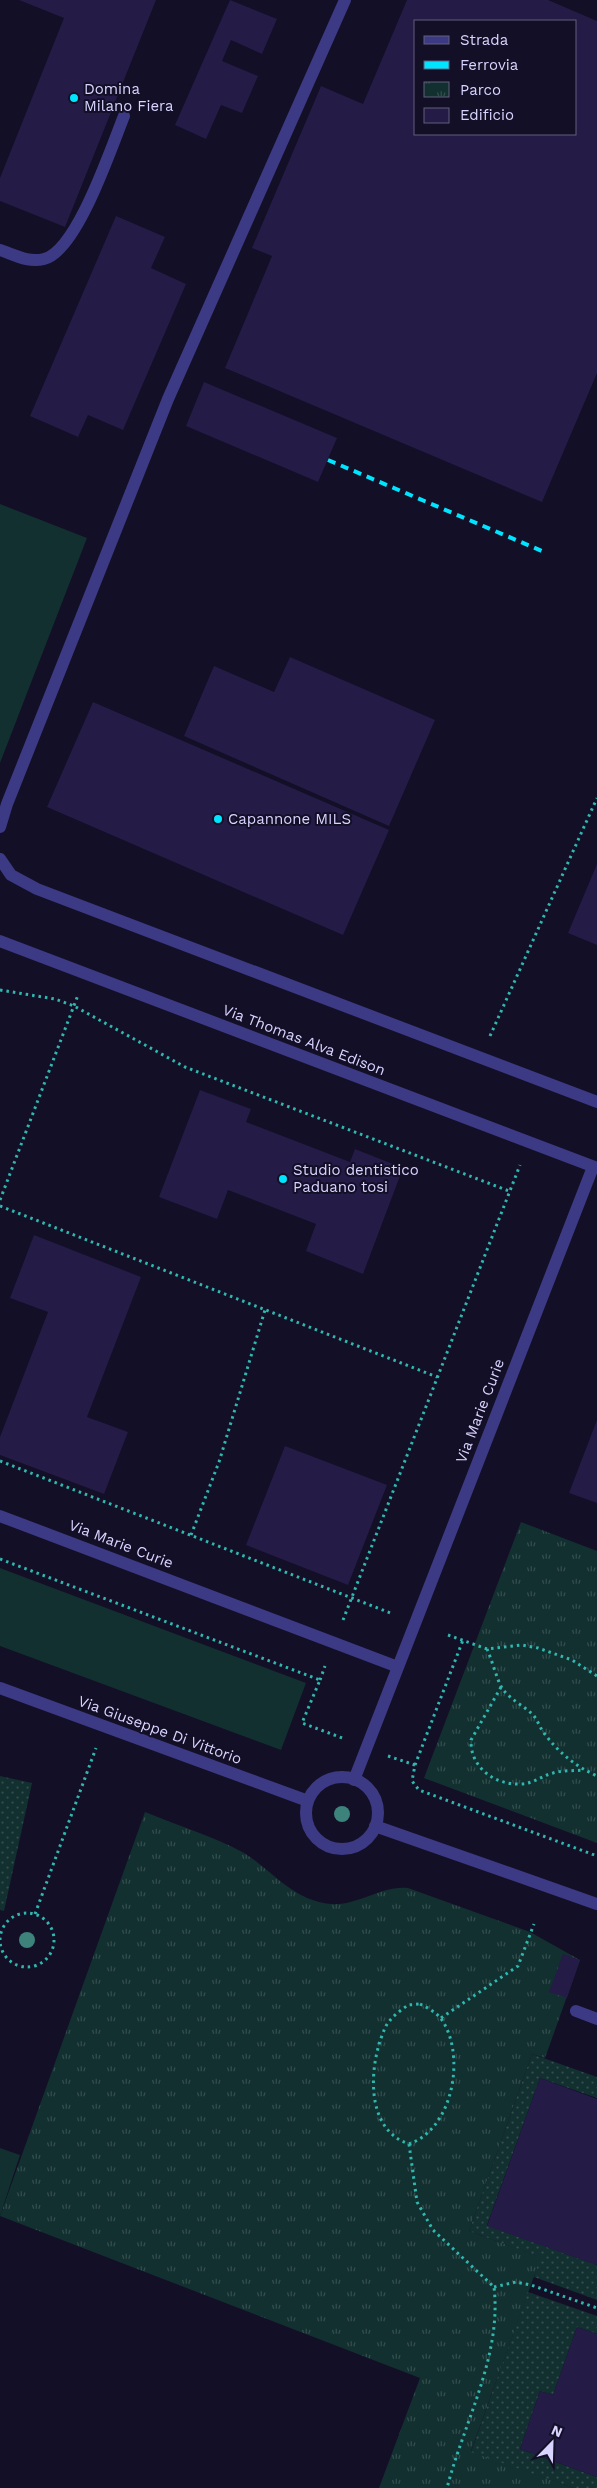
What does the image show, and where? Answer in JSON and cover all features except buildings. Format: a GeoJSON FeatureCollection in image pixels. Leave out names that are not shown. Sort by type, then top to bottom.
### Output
{"type":"FeatureCollection","features":[{"type":"Feature","properties":{"kind":"street"},"geometry":{"type":"LineString","coordinates":[[0,827],[10,795],[168,399],[345,0]]}},
{"type":"Feature","properties":{"kind":"street"},"geometry":{"type":"LineString","coordinates":[[0,250],[26,260],[46,259],[63,247],[77,227],[124,116]]}},
{"type":"Feature","properties":{"kind":"street"},"geometry":{"type":"LineString","coordinates":[[0,859],[11,875],[36,889],[597,1102]]}},
{"type":"Feature","properties":{"kind":"street","name":"Via Thomas Alva Edison"},"geometry":{"type":"LineString","coordinates":[[0,941],[529,1144],[595,1167]]}},
{"type":"Feature","properties":{"kind":"street","name":"Via Marie Curie"},"geometry":{"type":"LineString","coordinates":[[354,1780],[595,1167]]}},
{"type":"Feature","properties":{"kind":"street","name":"Via Marie Curie"},"geometry":{"type":"LineString","coordinates":[[0,1516],[398,1667]]}},
{"type":"Feature","properties":{"kind":"street","name":"Via Giuseppe Di Vittorio"},"geometry":{"type":"LineString","coordinates":[[0,1688],[308,1801]]}},
{"type":"Feature","properties":{"kind":"street"},"geometry":{"type":"LineString","coordinates":[[332,1779],[354,1780],[368,1789],[376,1804],[375,1826],[370,1836],[351,1848],[330,1847],[320,1842],[312,1833],[306,1812],[308,1801],[313,1791],[332,1779]]}},
{"type":"Feature","properties":{"kind":"street"},"geometry":{"type":"LineString","coordinates":[[375,1826],[597,1904]]}},
{"type":"Feature","properties":{"kind":"street"},"geometry":{"type":"LineString","coordinates":[[576,2011],[597,2019]]}},
{"type":"Feature","properties":{"kind":"path"},"geometry":{"type":"LineString","coordinates":[[481,1058],[597,798]]}},
{"type":"Feature","properties":{"kind":"path"},"geometry":{"type":"LineString","coordinates":[[0,1200],[86,974]]}},
{"type":"Feature","properties":{"kind":"path"},"geometry":{"type":"LineString","coordinates":[[0,990],[55,999],[74,1006],[184,1066],[509,1191]]}},
{"type":"Feature","properties":{"kind":"path"},"geometry":{"type":"LineString","coordinates":[[343,1620],[509,1191],[529,1144]]}},
{"type":"Feature","properties":{"kind":"path"},"geometry":{"type":"LineString","coordinates":[[0,1206],[437,1378]]}},
{"type":"Feature","properties":{"kind":"path"},"geometry":{"type":"LineString","coordinates":[[191,1535],[219,1462],[265,1310]]}},
{"type":"Feature","properties":{"kind":"path"},"geometry":{"type":"LineString","coordinates":[[0,1461],[398,1615]]}},
{"type":"Feature","properties":{"kind":"path"},"geometry":{"type":"LineString","coordinates":[[0,1559],[320,1680]]}},
{"type":"Feature","properties":{"kind":"path"},"geometry":{"type":"LineString","coordinates":[[448,1635],[487,1649],[522,1645],[538,1648],[572,1660],[597,1676]]}},
{"type":"Feature","properties":{"kind":"path"},"geometry":{"type":"LineString","coordinates":[[463,1640],[416,1765],[412,1781],[419,1790],[597,1856]]}},
{"type":"Feature","properties":{"kind":"path"},"geometry":{"type":"LineString","coordinates":[[487,1649],[496,1667],[501,1687],[535,1718],[553,1744],[584,1770],[597,1776]]}},
{"type":"Feature","properties":{"kind":"path"},"geometry":{"type":"LineString","coordinates":[[328,1658],[302,1723],[348,1740]]}},
{"type":"Feature","properties":{"kind":"path"},"geometry":{"type":"LineString","coordinates":[[501,1687],[471,1740],[471,1750],[480,1768],[495,1779],[520,1784],[535,1782],[555,1773],[584,1770]]}},
{"type":"Feature","properties":{"kind":"path"},"geometry":{"type":"LineString","coordinates":[[35,1914],[104,1727]]}},
{"type":"Feature","properties":{"kind":"path"},"geometry":{"type":"LineString","coordinates":[[399,1759],[416,1765]]}},
{"type":"Feature","properties":{"kind":"path"},"geometry":{"type":"LineString","coordinates":[[24,1913],[35,1914],[45,1920],[52,1929],[54,1940],[52,1951],[45,1960],[35,1966],[18,1965],[5,1955],[0,1933],[6,1923],[14,1917],[24,1913]]}},
{"type":"Feature","properties":{"kind":"path"},"geometry":{"type":"LineString","coordinates":[[441,2018],[518,1966],[534,1924]]}},
{"type":"Feature","properties":{"kind":"path"},"geometry":{"type":"LineString","coordinates":[[420,2004],[441,2018],[446,2027],[452,2054],[453,2078],[448,2101],[438,2122],[427,2134],[409,2144],[394,2137],[379,2114],[374,2095],[374,2068],[378,2045],[387,2024],[408,2005],[420,2004]]}},
{"type":"Feature","properties":{"kind":"path"},"geometry":{"type":"LineString","coordinates":[[409,2144],[417,2202],[433,2230],[494,2287],[497,2312],[486,2371],[454,2458],[447,2488]]}},
{"type":"Feature","properties":{"kind":"path"},"geometry":{"type":"LineString","coordinates":[[494,2287],[516,2282],[531,2285],[597,2308]]}},
{"type":"Feature","properties":{"kind":"green space"},"geometry":{"type":"Polygon","coordinates":[[[0,504],[87,538],[0,763],[0,504]]]}},
{"type":"Feature","properties":{"kind":"green space"},"geometry":{"type":"Polygon","coordinates":[[[521,1522],[597,1551],[597,1843],[424,1778],[521,1522]]]}},
{"type":"Feature","properties":{"kind":"green space"},"geometry":{"type":"Polygon","coordinates":[[[0,1568],[306,1683],[281,1750],[0,1646],[0,1568]]]}},
{"type":"Feature","properties":{"kind":"green space"},"geometry":{"type":"Polygon","coordinates":[[[0,1776],[32,1783],[4,1911],[0,1910],[0,1776]]]}},
{"type":"Feature","properties":{"kind":"green space"},"geometry":{"type":"Polygon","coordinates":[[[145,1812],[233,1847],[255,1860],[294,1891],[318,1902],[341,1904],[389,1890],[408,1888],[530,1932],[580,1960],[545,2058],[532,2054],[469,2231],[541,2257],[471,2451],[574,2488],[379,2488],[420,2378],[0,2216],[145,1812]]]}},
{"type":"Feature","properties":{"kind":"green space"},"geometry":{"type":"Polygon","coordinates":[[[532,2054],[597,2077],[597,2098],[540,2078],[487,2225],[597,2265],[597,2300],[534,2277],[540,2257],[469,2231],[532,2054]]]}},
{"type":"Feature","properties":{"kind":"green space"},"geometry":{"type":"Polygon","coordinates":[[[0,2148],[20,2155],[0,2216],[0,2148]]]}},
{"type":"Feature","properties":{"kind":"green space"},"geometry":{"type":"Polygon","coordinates":[[[528,2292],[597,2316],[597,2334],[577,2327],[553,2395],[540,2391],[520,2449],[597,2477],[597,2488],[574,2488],[471,2452],[528,2292]]]}},
{"type":"Feature","properties":{"kind":"railway"},"geometry":{"type":"LineString","coordinates":[[328,460],[542,551]]}},
{"type":"Feature","properties":{"kind":"place","name":"Domina Milano Fiera"},"geometry":{"type":"Point","coordinates":[74,98]}},
{"type":"Feature","properties":{"kind":"place","name":"Capannone MILS"},"geometry":{"type":"Point","coordinates":[218,819]}},
{"type":"Feature","properties":{"kind":"place","name":"Studio dentistico Paduano tosi"},"geometry":{"type":"Point","coordinates":[283,1179]}}]}
